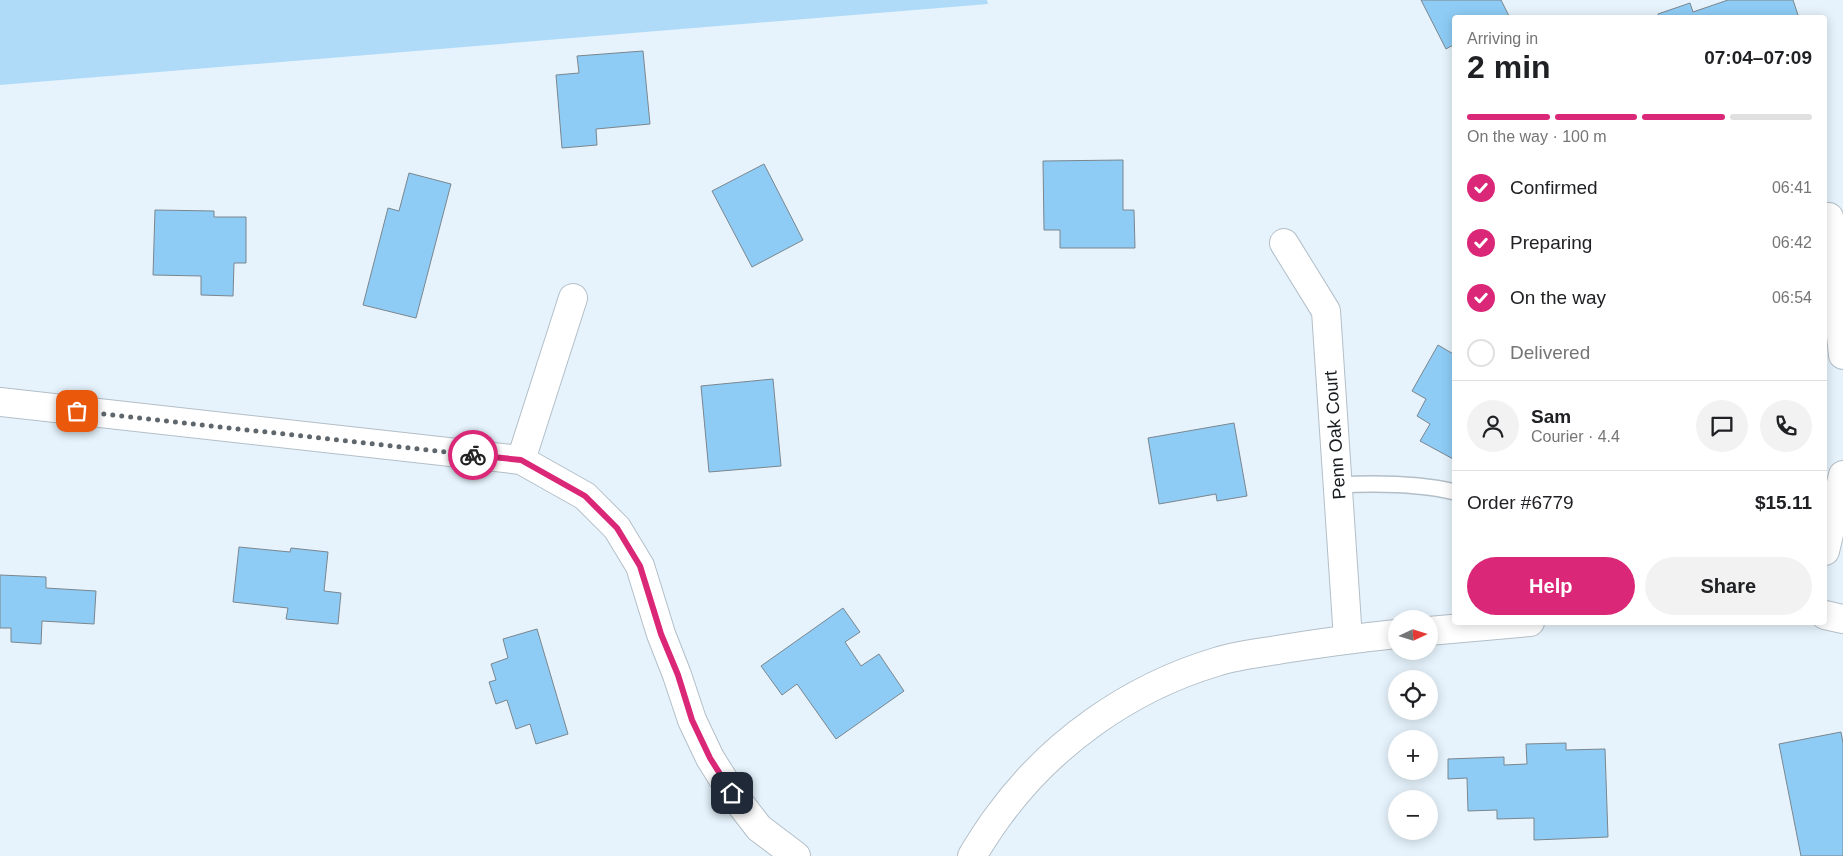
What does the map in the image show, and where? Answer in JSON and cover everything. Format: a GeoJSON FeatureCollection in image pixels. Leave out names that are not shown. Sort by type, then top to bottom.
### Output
{"type":"FeatureCollection","features":[{"type":"Feature","properties":{"kind":"street"},"geometry":{"type":"LineString","coordinates":[[1829,217],[1843,355]]}},
{"type":"Feature","properties":{"kind":"street","name":"Penn Oak Court"},"geometry":{"type":"LineString","coordinates":[[1284,243],[1326,312],[1348,639]]}},
{"type":"Feature","properties":{"kind":"street"},"geometry":{"type":"LineString","coordinates":[[521,460],[573,298]]}},
{"type":"Feature","properties":{"kind":"street"},"geometry":{"type":"LineString","coordinates":[[0,402],[521,460],[585,496],[617,528],[640,566],[661,634],[678,675],[692,720],[710,758],[732,793],[759,828],[796,856]]}},
{"type":"Feature","properties":{"kind":"street"},"geometry":{"type":"LineString","coordinates":[[1827,543],[1843,475]]}},
{"type":"Feature","properties":{"kind":"street"},"geometry":{"type":"LineString","coordinates":[[1827,615],[1843,619]]}},
{"type":"Feature","properties":{"kind":"street"},"geometry":{"type":"LineString","coordinates":[[1438,631],[1500,625]]}},
{"type":"Feature","properties":{"kind":"street"},"geometry":{"type":"LineString","coordinates":[[972,856],[997,817],[1028,780],[1060,748],[1095,720],[1133,697],[1174,677],[1217,662],[1348,639],[1388,635]]}},
{"type":"Feature","properties":{"kind":"lane"},"geometry":{"type":"LineString","coordinates":[[1338,485],[1373,483],[1436,487],[1452,491]]}},
{"type":"Feature","properties":{"kind":"shaded area"},"geometry":{"type":"Polygon","coordinates":[[[0,0],[987,0],[988,4],[0,85],[0,0]]]}},
{"type":"Feature","properties":{"kind":"building"},"geometry":{"type":"Polygon","coordinates":[[[1421,0],[1501,0],[1508,15],[1452,15],[1452,46],[1446,49],[1421,0]]]}},
{"type":"Feature","properties":{"kind":"building"},"geometry":{"type":"Polygon","coordinates":[[[1728,0],[1793,0],[1798,15],[1658,14],[1690,3],[1693,12],[1728,0]]]}},
{"type":"Feature","properties":{"kind":"building"},"geometry":{"type":"Polygon","coordinates":[[[643,51],[650,124],[596,129],[597,145],[562,148],[556,75],[579,73],[577,56],[643,51]]]}},
{"type":"Feature","properties":{"kind":"building"},"geometry":{"type":"Polygon","coordinates":[[[1123,160],[1123,210],[1134,210],[1135,248],[1060,248],[1060,230],[1044,230],[1043,161],[1123,160]]]}},
{"type":"Feature","properties":{"kind":"building"},"geometry":{"type":"Polygon","coordinates":[[[764,164],[803,240],[752,267],[712,191],[764,164]]]}},
{"type":"Feature","properties":{"kind":"building"},"geometry":{"type":"Polygon","coordinates":[[[409,173],[451,184],[416,318],[363,305],[388,208],[399,211],[409,173]]]}},
{"type":"Feature","properties":{"kind":"building"},"geometry":{"type":"Polygon","coordinates":[[[155,210],[214,211],[214,217],[246,217],[246,263],[234,263],[233,296],[201,295],[201,276],[153,275],[155,210]]]}},
{"type":"Feature","properties":{"kind":"building"},"geometry":{"type":"Polygon","coordinates":[[[1438,345],[1452,353],[1452,458],[1420,441],[1430,424],[1417,416],[1426,399],[1412,391],[1438,345]]]}},
{"type":"Feature","properties":{"kind":"building"},"geometry":{"type":"Polygon","coordinates":[[[773,379],[781,466],[709,472],[701,386],[773,379]]]}},
{"type":"Feature","properties":{"kind":"building"},"geometry":{"type":"Polygon","coordinates":[[[1234,423],[1247,496],[1217,501],[1216,494],[1159,504],[1148,438],[1234,423]]]}},
{"type":"Feature","properties":{"kind":"building"},"geometry":{"type":"Polygon","coordinates":[[[239,547],[290,552],[291,548],[328,552],[324,591],[341,593],[338,624],[286,619],[288,608],[233,602],[239,547]]]}},
{"type":"Feature","properties":{"kind":"building"},"geometry":{"type":"Polygon","coordinates":[[[0,575],[46,577],[46,588],[96,591],[94,624],[42,621],[41,644],[11,642],[11,628],[0,628],[0,575]]]}},
{"type":"Feature","properties":{"kind":"building"},"geometry":{"type":"Polygon","coordinates":[[[843,608],[860,632],[845,642],[861,666],[879,654],[904,691],[836,739],[797,684],[782,695],[761,666],[843,608]]]}},
{"type":"Feature","properties":{"kind":"building"},"geometry":{"type":"Polygon","coordinates":[[[537,629],[568,734],[536,744],[530,724],[516,729],[507,700],[496,704],[489,682],[496,680],[491,664],[508,658],[503,639],[537,629]]]}},
{"type":"Feature","properties":{"kind":"building"},"geometry":{"type":"Polygon","coordinates":[[[1841,732],[1843,743],[1843,856],[1801,856],[1779,744],[1841,732]]]}},
{"type":"Feature","properties":{"kind":"building"},"geometry":{"type":"Polygon","coordinates":[[[1566,743],[1566,750],[1605,749],[1608,837],[1534,840],[1534,818],[1497,819],[1497,810],[1468,811],[1467,778],[1448,779],[1448,759],[1504,757],[1504,765],[1527,764],[1526,744],[1566,743]]]}},
{"type":"Feature","properties":{"kind":"way so far"},"geometry":{"type":"LineString","coordinates":[[77,411],[473,455]]}},
{"type":"Feature","properties":{"kind":"route"},"geometry":{"type":"LineString","coordinates":[[473,455],[521,460],[585,496],[617,528],[640,566],[661,634],[678,675],[692,720],[710,758],[732,793]]}}]}
